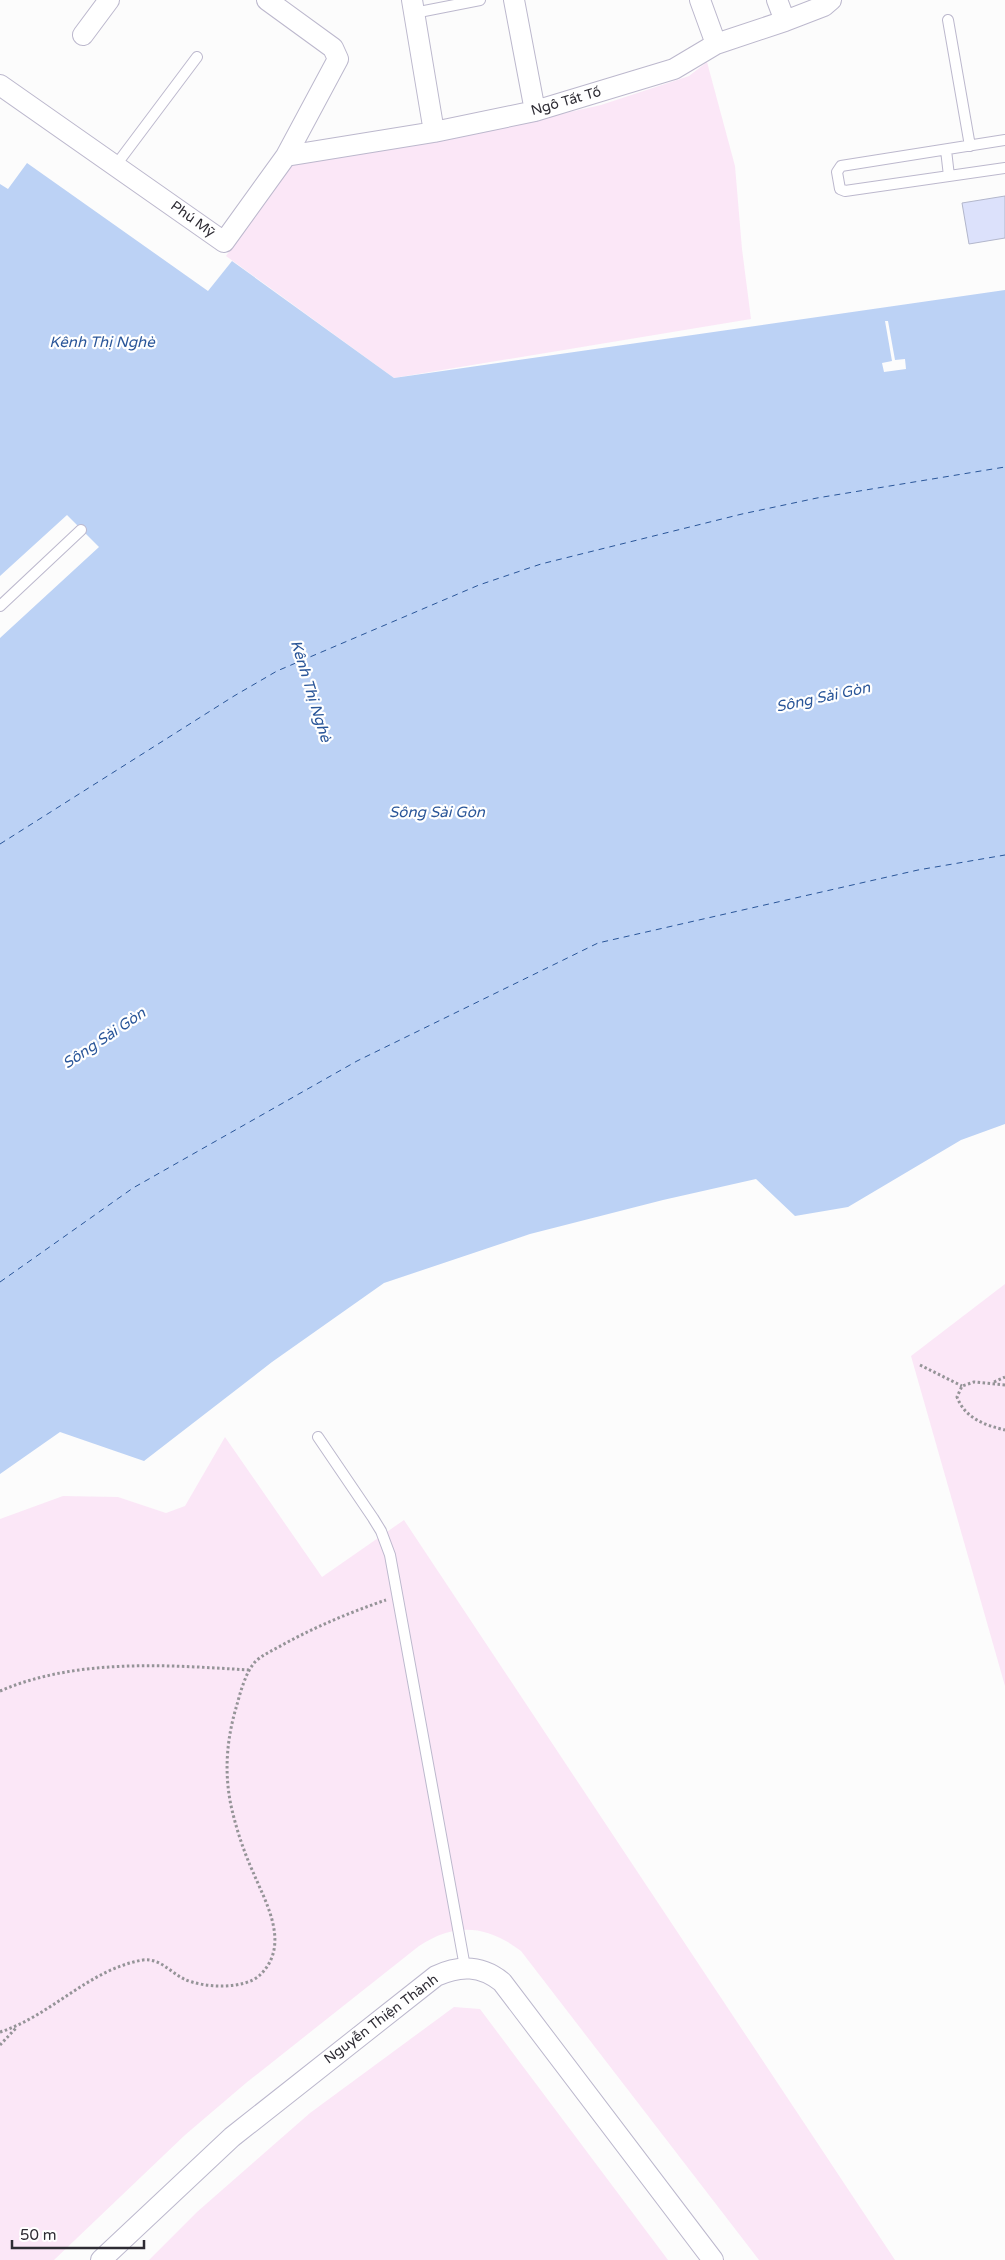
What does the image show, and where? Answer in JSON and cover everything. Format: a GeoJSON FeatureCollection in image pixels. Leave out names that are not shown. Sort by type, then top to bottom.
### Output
{"type":"FeatureCollection","features":[{"type":"Feature","properties":{"kind":"street"},"geometry":{"type":"LineString","coordinates":[[83,35],[109,0]]}},
{"type":"Feature","properties":{"kind":"street"},"geometry":{"type":"LineString","coordinates":[[514,0],[535,111]]}},
{"type":"Feature","properties":{"kind":"street"},"geometry":{"type":"LineString","coordinates":[[700,0],[716,44]]}},
{"type":"Feature","properties":{"kind":"street"},"geometry":{"type":"LineString","coordinates":[[777,0],[785,21]]}},
{"type":"Feature","properties":{"kind":"street","name":"Ngô Tất Tố"},"geometry":{"type":"LineString","coordinates":[[286,156],[434,132],[535,111],[674,69],[716,44],[785,21],[824,6],[831,0]]}},
{"type":"Feature","properties":{"kind":"street","name":"Phú Mỹ"},"geometry":{"type":"LineString","coordinates":[[0,85],[224,242],[286,156],[338,60],[334,48],[272,2]]}},
{"type":"Feature","properties":{"kind":"street"},"geometry":{"type":"LineString","coordinates":[[413,6],[434,132]]}},
{"type":"Feature","properties":{"kind":"street"},"geometry":{"type":"LineString","coordinates":[[465,1967],[492,1974],[502,1982],[713,2260]]}},
{"type":"Feature","properties":{"kind":"street","name":"Nguyễn Thiện Thành"},"geometry":{"type":"LineString","coordinates":[[101,2260],[176,2188],[264,2110],[436,1976],[449,1970],[465,1967]]}},
{"type":"Feature","properties":{"kind":"lane"},"geometry":{"type":"LineString","coordinates":[[413,6],[480,0]]}},
{"type":"Feature","properties":{"kind":"lane"},"geometry":{"type":"LineString","coordinates":[[948,20],[970,146]]}},
{"type":"Feature","properties":{"kind":"lane"},"geometry":{"type":"LineString","coordinates":[[116,165],[197,56]]}},
{"type":"Feature","properties":{"kind":"lane"},"geometry":{"type":"LineString","coordinates":[[1005,140],[841,166],[837,172],[839,187],[843,191],[1005,168]]}},
{"type":"Feature","properties":{"kind":"lane"},"geometry":{"type":"LineString","coordinates":[[946,150],[949,176]]}},
{"type":"Feature","properties":{"kind":"lane"},"geometry":{"type":"LineString","coordinates":[[0,606],[81,530]]}},
{"type":"Feature","properties":{"kind":"lane"},"geometry":{"type":"LineString","coordinates":[[318,1437],[380,1530],[390,1556],[465,1967]]}},
{"type":"Feature","properties":{"kind":"path"},"geometry":{"type":"LineString","coordinates":[[920,1365],[962,1386],[974,1382],[994,1382],[1005,1385]]}},
{"type":"Feature","properties":{"kind":"path"},"geometry":{"type":"LineString","coordinates":[[994,1382],[1005,1377]]}},
{"type":"Feature","properties":{"kind":"path"},"geometry":{"type":"LineString","coordinates":[[962,1386],[957,1397],[962,1409],[979,1422],[1005,1430]]}},
{"type":"Feature","properties":{"kind":"path"},"geometry":{"type":"LineString","coordinates":[[0,2032],[18,2025],[96,1978],[144,1960],[156,1962],[179,1976],[199,1984],[245,1984],[259,1976],[266,1969],[275,1943],[274,1924],[268,1904],[253,1873],[237,1828],[227,1775],[232,1721],[249,1670],[261,1657],[299,1636],[364,1608],[397,1597]]}},
{"type":"Feature","properties":{"kind":"path"},"geometry":{"type":"LineString","coordinates":[[0,1691],[34,1679],[77,1670],[172,1666],[249,1670]]}},
{"type":"Feature","properties":{"kind":"path"},"geometry":{"type":"LineString","coordinates":[[0,2045],[18,2025]]}},
{"type":"Feature","properties":{"kind":"shaded area"},"geometry":{"type":"Polygon","coordinates":[[[707,62],[735,166],[742,249],[751,319],[394,378],[226,256],[290,164],[436,142],[601,105],[689,76],[707,62]]]}},
{"type":"Feature","properties":{"kind":"shaded area"},"geometry":{"type":"Polygon","coordinates":[[[1005,1284],[1005,1686],[911,1356],[1005,1284]]]}},
{"type":"Feature","properties":{"kind":"shaded area"},"geometry":{"type":"Polygon","coordinates":[[[225,1437],[322,1577],[404,1520],[895,2260],[759,2260],[521,1951],[496,1936],[471,1930],[458,1930],[432,1938],[419,1946],[246,2083],[185,2135],[54,2260],[0,2260],[0,1519],[63,1496],[118,1497],[166,1513],[185,1506],[225,1437]]]}},
{"type":"Feature","properties":{"kind":"shaded area"},"geometry":{"type":"Polygon","coordinates":[[[454,2007],[480,2009],[668,2260],[149,2260],[197,2212],[310,2113],[454,2007]]]}},
{"type":"Feature","properties":{"kind":"water","name":"Sông Sài Gòn"},"geometry":{"type":"Polygon","coordinates":[[[27,163],[208,291],[232,261],[394,378],[1005,290],[1005,1124],[961,1140],[848,1207],[795,1216],[756,1179],[663,1200],[530,1234],[384,1283],[272,1362],[144,1461],[60,1432],[0,1474],[0,184],[8,189],[27,163]]]}},
{"type":"Feature","properties":{"kind":"pier"},"geometry":{"type":"Polygon","coordinates":[[[885,321],[888,321],[895,360],[905,359],[906,369],[884,372],[882,363],[892,361],[885,321]]]}},
{"type":"Feature","properties":{"kind":"pier"},"geometry":{"type":"Polygon","coordinates":[[[67,515],[99,547],[0,638],[0,576],[67,515]]]}},
{"type":"Feature","properties":{"kind":"building"},"geometry":{"type":"Polygon","coordinates":[[[1005,196],[1005,238],[969,244],[962,203],[1005,196]]]}},
{"type":"Feature","properties":{"kind":"ferry route"},"geometry":{"type":"LineString","coordinates":[[0,844],[234,696],[277,671],[479,585],[541,564],[742,514],[817,498],[1005,467]]}},
{"type":"Feature","properties":{"kind":"ferry route"},"geometry":{"type":"LineString","coordinates":[[0,1282],[133,1188],[357,1061],[598,943],[918,870],[1005,855]]}},
{"type":"Feature","properties":{"kind":"water label","name":"Kênh Thị Nghè"},"geometry":{"type":"Point","coordinates":[102,342]}},
{"type":"Feature","properties":{"kind":"water label","name":"Kênh Thị Nghè"},"geometry":{"type":"Point","coordinates":[311,691]}}]}
